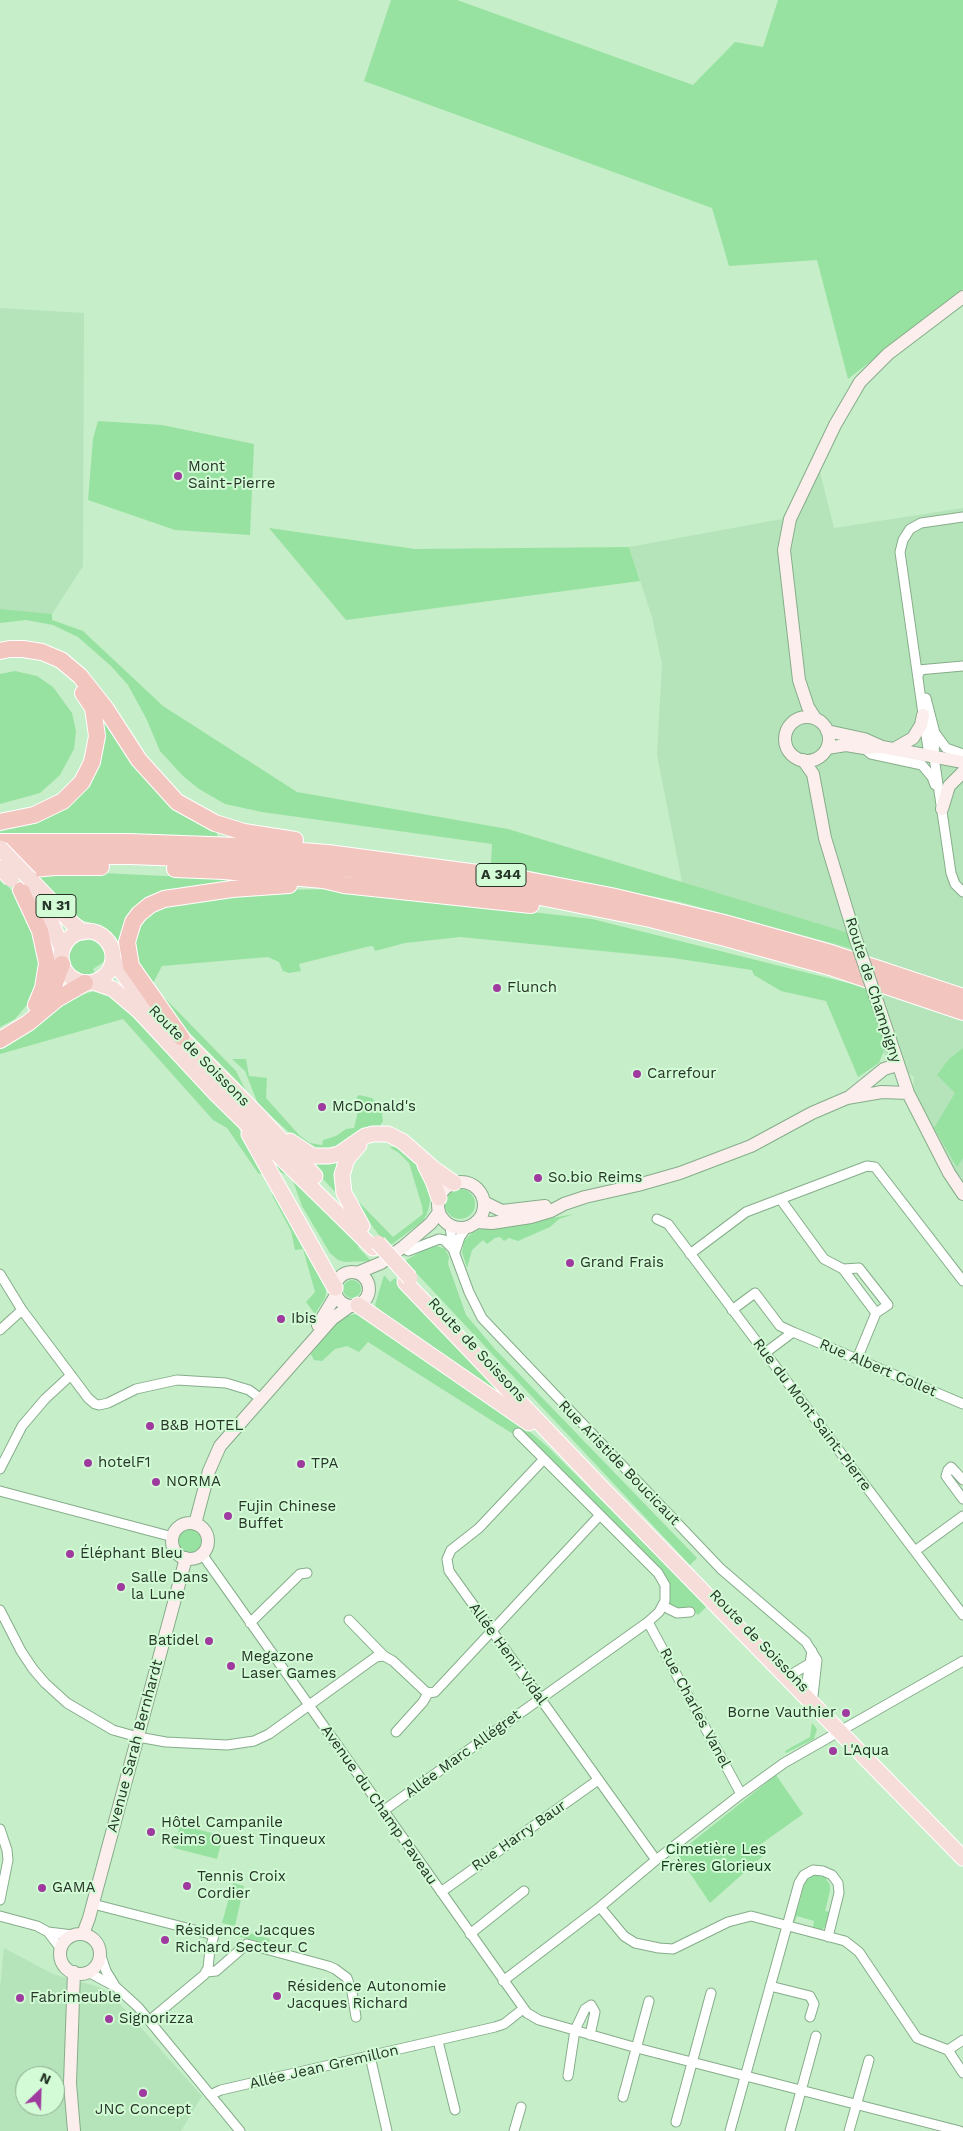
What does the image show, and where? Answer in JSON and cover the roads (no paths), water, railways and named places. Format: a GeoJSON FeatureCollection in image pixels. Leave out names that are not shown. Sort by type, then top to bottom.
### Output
{"type":"FeatureCollection","features":[{"type":"Feature","properties":{"kind":"highway"},"geometry":{"type":"LineString","coordinates":[[0,640],[25,639],[44,643],[64,653],[85,669],[88,684]]}},
{"type":"Feature","properties":{"kind":"highway"},"geometry":{"type":"LineString","coordinates":[[0,651],[23,649],[42,652],[61,660],[88,684],[139,760],[177,802],[195,813],[230,828],[307,842],[328,852]]}},
{"type":"Feature","properties":{"kind":"highway"},"geometry":{"type":"LineString","coordinates":[[0,661],[15,658],[39,662],[61,672],[79,687],[93,708],[97,736],[92,762],[82,782],[63,801],[34,815],[0,822]]}},
{"type":"Feature","properties":{"kind":"highway","name":"A 344"},"geometry":{"type":"LineString","coordinates":[[0,842],[128,842],[328,852],[523,879],[655,906],[830,953],[963,997]]}},
{"type":"Feature","properties":{"kind":"highway","name":"A 344"},"geometry":{"type":"LineString","coordinates":[[0,856],[130,856],[238,860],[348,869],[520,893],[650,919],[830,967],[963,1012]]}},
{"type":"Feature","properties":{"kind":"highway"},"geometry":{"type":"LineString","coordinates":[[36,1005],[43,988],[47,963],[40,931],[16,880],[55,867],[124,866],[224,871],[323,880],[344,885]]}},
{"type":"Feature","properties":{"kind":"highway"},"geometry":{"type":"LineString","coordinates":[[181,1037],[131,966],[127,942],[129,930],[139,914],[150,905],[164,899],[182,895],[289,885],[344,885],[529,905],[607,917],[650,919]]}},
{"type":"Feature","properties":{"kind":"highway"},"geometry":{"type":"LineString","coordinates":[[0,1032],[22,1019],[55,983],[62,956]]}},
{"type":"Feature","properties":{"kind":"highway"},"geometry":{"type":"LineString","coordinates":[[0,1040],[28,1024],[63,995],[89,983]]}},
{"type":"Feature","properties":{"kind":"main road","name":"N 31"},"geometry":{"type":"LineString","coordinates":[[0,848],[16,880],[52,924],[62,956]]}},
{"type":"Feature","properties":{"kind":"main road","name":"N 31"},"geometry":{"type":"LineString","coordinates":[[0,868],[84,932]]}},
{"type":"Feature","properties":{"kind":"main road"},"geometry":{"type":"LineString","coordinates":[[84,932],[97,934],[107,941],[113,960],[106,974],[89,983],[70,977],[62,956],[67,940],[74,935],[84,932]]}},
{"type":"Feature","properties":{"kind":"main road","name":"Route de Soissons"},"geometry":{"type":"LineString","coordinates":[[113,960],[127,982],[260,1117],[362,1226],[376,1245]]}},
{"type":"Feature","properties":{"kind":"main road","name":"Route de Soissons"},"geometry":{"type":"LineString","coordinates":[[89,983],[105,985],[125,997],[216,1094],[376,1245],[603,1489],[807,1693]]}},
{"type":"Feature","properties":{"kind":"main road"},"geometry":{"type":"LineString","coordinates":[[216,1094],[258,1148],[336,1292]]}},
{"type":"Feature","properties":{"kind":"main road"},"geometry":{"type":"LineString","coordinates":[[260,1117],[302,1150],[313,1156],[339,1154],[365,1136],[388,1134],[402,1141],[454,1183]]}},
{"type":"Feature","properties":{"kind":"main road"},"geometry":{"type":"LineString","coordinates":[[362,1226],[344,1193],[342,1174],[347,1159],[358,1146],[367,1139],[380,1134]]}},
{"type":"Feature","properties":{"kind":"main road"},"geometry":{"type":"LineString","coordinates":[[422,1159],[433,1181],[439,1205]]}},
{"type":"Feature","properties":{"kind":"main road","name":"Route de Soissons"},"geometry":{"type":"LineString","coordinates":[[408,1280],[736,1621],[792,1674],[839,1730],[963,1858]]}},
{"type":"Feature","properties":{"kind":"main road"},"geometry":{"type":"LineString","coordinates":[[354,1306],[525,1419],[603,1489]]}},
{"type":"Feature","properties":{"kind":"street"},"geometry":{"type":"LineString","coordinates":[[923,715],[922,725],[913,738],[888,748],[864,748],[846,745],[827,748],[809,759],[790,752],[785,742],[786,731],[796,719],[799,711],[800,680],[784,550],[793,511],[852,393],[868,372],[888,354],[963,297]]}},
{"type":"Feature","properties":{"kind":"street"},"geometry":{"type":"LineString","coordinates":[[934,757],[928,748],[900,552],[903,540],[910,530],[921,523],[963,517]]}},
{"type":"Feature","properties":{"kind":"street"},"geometry":{"type":"LineString","coordinates":[[918,670],[963,666]]}},
{"type":"Feature","properties":{"kind":"street"},"geometry":{"type":"LineString","coordinates":[[918,670],[934,733],[934,757],[951,873],[955,884],[963,892]]}},
{"type":"Feature","properties":{"kind":"street"},"geometry":{"type":"LineString","coordinates":[[800,680],[808,708],[824,726],[829,736],[827,748]]}},
{"type":"Feature","properties":{"kind":"street"},"geometry":{"type":"LineString","coordinates":[[796,719],[815,718]]}},
{"type":"Feature","properties":{"kind":"street"},"geometry":{"type":"LineString","coordinates":[[827,731],[864,739],[888,748],[963,762]]}},
{"type":"Feature","properties":{"kind":"street"},"geometry":{"type":"LineString","coordinates":[[934,733],[946,748],[963,754]]}},
{"type":"Feature","properties":{"kind":"street"},"geometry":{"type":"LineString","coordinates":[[864,748],[871,754],[922,765],[932,776],[942,809]]}},
{"type":"Feature","properties":{"kind":"street","name":"Route de Champigny"},"geometry":{"type":"LineString","coordinates":[[809,759],[825,838],[897,1065],[908,1093],[949,1173],[963,1194]]}},
{"type":"Feature","properties":{"kind":"street"},"geometry":{"type":"LineString","coordinates":[[942,809],[949,786],[963,772]]}},
{"type":"Feature","properties":{"kind":"street"},"geometry":{"type":"LineString","coordinates":[[847,1098],[884,1069],[897,1065]]}},
{"type":"Feature","properties":{"kind":"street"},"geometry":{"type":"LineString","coordinates":[[484,1202],[502,1212],[564,1204],[680,1173],[751,1146],[812,1113],[847,1098],[882,1092],[908,1093]]}},
{"type":"Feature","properties":{"kind":"street"},"geometry":{"type":"LineString","coordinates":[[690,1254],[746,1212],[867,1166],[875,1167],[963,1281]]}},
{"type":"Feature","properties":{"kind":"street"},"geometry":{"type":"LineString","coordinates":[[261,1399],[326,1314],[336,1292],[340,1277],[350,1272],[357,1272],[381,1263],[404,1247],[431,1223],[446,1187],[462,1182],[474,1186],[482,1196],[484,1202],[483,1213],[460,1237],[454,1251],[444,1240],[439,1239],[408,1251]]}},
{"type":"Feature","properties":{"kind":"street"},"geometry":{"type":"LineString","coordinates":[[781,1200],[824,1259],[843,1269],[876,1314]]}},
{"type":"Feature","properties":{"kind":"street"},"geometry":{"type":"LineString","coordinates":[[439,1205],[449,1225],[456,1228],[531,1217],[551,1211],[564,1204]]}},
{"type":"Feature","properties":{"kind":"street","name":"Rue du Mont Saint-Pierre"},"geometry":{"type":"LineString","coordinates":[[657,1219],[668,1224],[963,1615]]}},
{"type":"Feature","properties":{"kind":"street"},"geometry":{"type":"LineString","coordinates":[[195,1524],[209,1471],[220,1446],[332,1319],[367,1299],[369,1288],[379,1272],[436,1229],[449,1225]]}},
{"type":"Feature","properties":{"kind":"street","name":"Rue Aristide Boucicaut"},"geometry":{"type":"LineString","coordinates":[[449,1225],[454,1251],[475,1306],[490,1329],[721,1569],[806,1642],[812,1650]]}},
{"type":"Feature","properties":{"kind":"street"},"geometry":{"type":"LineString","coordinates":[[843,1269],[859,1268],[888,1305],[876,1314],[858,1359]]}},
{"type":"Feature","properties":{"kind":"street"},"geometry":{"type":"LineString","coordinates":[[357,1272],[366,1278],[369,1288]]}},
{"type":"Feature","properties":{"kind":"street"},"geometry":{"type":"LineString","coordinates":[[0,1274],[22,1310],[88,1398],[95,1404],[108,1403],[136,1389],[177,1380],[226,1383],[249,1390],[261,1399]]}},
{"type":"Feature","properties":{"kind":"street"},"geometry":{"type":"LineString","coordinates":[[336,1292],[339,1300],[354,1306]]}},
{"type":"Feature","properties":{"kind":"street","name":"Rue Albert Collet"},"geometry":{"type":"LineString","coordinates":[[732,1310],[755,1293],[780,1326],[963,1404]]}},
{"type":"Feature","properties":{"kind":"street"},"geometry":{"type":"LineString","coordinates":[[0,1330],[22,1310]]}},
{"type":"Feature","properties":{"kind":"street"},"geometry":{"type":"LineString","coordinates":[[765,1353],[793,1332]]}},
{"type":"Feature","properties":{"kind":"street"},"geometry":{"type":"LineString","coordinates":[[0,1469],[22,1426],[45,1399],[71,1375]]}},
{"type":"Feature","properties":{"kind":"street"},"geometry":{"type":"LineString","coordinates":[[518,1433],[663,1580],[666,1596],[663,1606],[677,1613],[690,1612]]}},
{"type":"Feature","properties":{"kind":"street","name":"Allée Henri Vidal"},"geometry":{"type":"LineString","coordinates":[[544,1459],[479,1528],[451,1550],[447,1559],[449,1571],[656,1860]]}},
{"type":"Feature","properties":{"kind":"street"},"geometry":{"type":"LineString","coordinates":[[963,1480],[951,1467],[948,1470],[946,1476],[963,1499]]}},
{"type":"Feature","properties":{"kind":"street"},"geometry":{"type":"LineString","coordinates":[[0,1491],[173,1537]]}},
{"type":"Feature","properties":{"kind":"street"},"geometry":{"type":"LineString","coordinates":[[428,1693],[436,1692],[600,1515]]}},
{"type":"Feature","properties":{"kind":"street"},"geometry":{"type":"LineString","coordinates":[[914,1551],[963,1516]]}},
{"type":"Feature","properties":{"kind":"street"},"geometry":{"type":"LineString","coordinates":[[195,1524],[202,1527],[207,1533],[208,1541],[202,1554],[197,1557],[186,1558],[175,1550],[173,1537],[181,1525],[195,1524]]}},
{"type":"Feature","properties":{"kind":"street","name":"Avenue du Champ Paveau"},"geometry":{"type":"LineString","coordinates":[[202,1554],[523,2009],[539,2020],[636,2048],[960,2131]]}},
{"type":"Feature","properties":{"kind":"street","name":"Avenue Sarah Bernhardt"},"geometry":{"type":"LineString","coordinates":[[61,1949],[68,1938],[78,1935],[93,1904],[186,1558]]}},
{"type":"Feature","properties":{"kind":"street"},"geometry":{"type":"LineString","coordinates":[[250,1624],[300,1574],[307,1573]]}},
{"type":"Feature","properties":{"kind":"street","name":"Allée Marc Allégret"},"geometry":{"type":"LineString","coordinates":[[383,1811],[655,1617],[663,1606]]}},
{"type":"Feature","properties":{"kind":"street"},"geometry":{"type":"LineString","coordinates":[[0,1610],[21,1651],[45,1683],[78,1711],[100,1723],[138,1737],[180,1744],[246,1743],[269,1734],[376,1657],[384,1656]]}},
{"type":"Feature","properties":{"kind":"street"},"geometry":{"type":"LineString","coordinates":[[349,1620],[384,1656],[393,1660],[428,1693]]}},
{"type":"Feature","properties":{"kind":"street","name":"Rue Charles Vanel"},"geometry":{"type":"LineString","coordinates":[[648,1622],[741,1794]]}},
{"type":"Feature","properties":{"kind":"street"},"geometry":{"type":"LineString","coordinates":[[807,1693],[812,1650]]}},
{"type":"Feature","properties":{"kind":"street"},"geometry":{"type":"LineString","coordinates":[[807,1693],[817,1660],[812,1650]]}},
{"type":"Feature","properties":{"kind":"street"},"geometry":{"type":"LineString","coordinates":[[503,1981],[600,1907],[656,1860],[741,1794],[784,1763],[963,1661]]}},
{"type":"Feature","properties":{"kind":"street"},"geometry":{"type":"LineString","coordinates":[[792,1674],[809,1664]]}},
{"type":"Feature","properties":{"kind":"street"},"geometry":{"type":"LineString","coordinates":[[396,1732],[423,1702],[428,1693]]}},
{"type":"Feature","properties":{"kind":"street","name":"Rue Harry Baur"},"geometry":{"type":"LineString","coordinates":[[441,1892],[598,1780]]}},
{"type":"Feature","properties":{"kind":"street"},"geometry":{"type":"LineString","coordinates":[[0,1829],[7,1850],[8,1860],[0,1900]]}},
{"type":"Feature","properties":{"kind":"street"},"geometry":{"type":"LineString","coordinates":[[730,2131],[801,1879],[812,1870],[823,1871],[835,1879],[839,1888],[828,1936]]}},
{"type":"Feature","properties":{"kind":"street"},"geometry":{"type":"LineString","coordinates":[[470,1934],[524,1891]]}},
{"type":"Feature","properties":{"kind":"street"},"geometry":{"type":"LineString","coordinates":[[93,1904],[214,1935],[207,1972]]}},
{"type":"Feature","properties":{"kind":"street"},"geometry":{"type":"LineString","coordinates":[[600,1907],[624,1936],[635,1942],[659,1948],[677,1947],[743,1916],[758,1917],[849,1943],[859,1952],[917,2038],[948,2050],[963,2073]]}},
{"type":"Feature","properties":{"kind":"street"},"geometry":{"type":"LineString","coordinates":[[0,1916],[37,1926],[48,1932],[78,1935],[95,1940],[106,1971],[116,1987]]}},
{"type":"Feature","properties":{"kind":"street"},"geometry":{"type":"LineString","coordinates":[[48,1932],[61,1949],[63,1963],[74,1972],[88,1972],[116,1987],[128,1997],[150,2020],[240,2131]]}},
{"type":"Feature","properties":{"kind":"street"},"geometry":{"type":"LineString","coordinates":[[150,2020],[207,1972],[216,1971],[246,1944],[336,1969],[347,1978],[352,1992],[356,2017]]}},
{"type":"Feature","properties":{"kind":"street"},"geometry":{"type":"LineString","coordinates":[[88,1972],[99,1961],[100,1953]]}},
{"type":"Feature","properties":{"kind":"street"},"geometry":{"type":"LineString","coordinates":[[74,1972],[70,2083],[74,2131]]}},
{"type":"Feature","properties":{"kind":"street"},"geometry":{"type":"LineString","coordinates":[[770,1986],[810,1996],[814,2004],[810,2017]]}},
{"type":"Feature","properties":{"kind":"street"},"geometry":{"type":"LineString","coordinates":[[676,2122],[694,2062],[711,1993]]}},
{"type":"Feature","properties":{"kind":"street"},"geometry":{"type":"LineString","coordinates":[[623,2097],[649,2001]]}},
{"type":"Feature","properties":{"kind":"street"},"geometry":{"type":"LineString","coordinates":[[568,2076],[575,2030],[584,2009],[591,2005],[595,2012],[590,2035]]}},
{"type":"Feature","properties":{"kind":"street","name":"Allée Jean Gremillon"},"geometry":{"type":"LineString","coordinates":[[210,2095],[221,2090],[438,2041],[504,2024],[523,2009]]}},
{"type":"Feature","properties":{"kind":"street"},"geometry":{"type":"LineString","coordinates":[[790,2131],[816,2036]]}},
{"type":"Feature","properties":{"kind":"street"},"geometry":{"type":"LineString","coordinates":[[948,2050],[963,2040]]}},
{"type":"Feature","properties":{"kind":"street"},"geometry":{"type":"LineString","coordinates":[[438,2041],[455,2110]]}},
{"type":"Feature","properties":{"kind":"street"},"geometry":{"type":"LineString","coordinates":[[370,2056],[387,2131]]}},
{"type":"Feature","properties":{"kind":"street"},"geometry":{"type":"LineString","coordinates":[[849,2131],[869,2060]]}},
{"type":"Feature","properties":{"kind":"street"},"geometry":{"type":"LineString","coordinates":[[514,2131],[521,2107]]}},
{"type":"Feature","properties":{"kind":"place","name":"Mont Saint-Pierre"},"geometry":{"type":"Point","coordinates":[178,476]}},
{"type":"Feature","properties":{"kind":"place","name":"Flunch"},"geometry":{"type":"Point","coordinates":[497,988]}},
{"type":"Feature","properties":{"kind":"place","name":"Carrefour"},"geometry":{"type":"Point","coordinates":[637,1074]}},
{"type":"Feature","properties":{"kind":"place","name":"McDonald's"},"geometry":{"type":"Point","coordinates":[322,1107]}},
{"type":"Feature","properties":{"kind":"place","name":"So.bio Reims"},"geometry":{"type":"Point","coordinates":[538,1178]}},
{"type":"Feature","properties":{"kind":"place","name":"Grand Frais"},"geometry":{"type":"Point","coordinates":[570,1263]}},
{"type":"Feature","properties":{"kind":"place","name":"Ibis"},"geometry":{"type":"Point","coordinates":[281,1319]}},
{"type":"Feature","properties":{"kind":"place","name":"B&B HOTEL"},"geometry":{"type":"Point","coordinates":[150,1426]}},
{"type":"Feature","properties":{"kind":"place","name":"hotelF1"},"geometry":{"type":"Point","coordinates":[88,1463]}},
{"type":"Feature","properties":{"kind":"place","name":"TPA"},"geometry":{"type":"Point","coordinates":[301,1464]}},
{"type":"Feature","properties":{"kind":"place","name":"NORMA"},"geometry":{"type":"Point","coordinates":[156,1482]}},
{"type":"Feature","properties":{"kind":"place","name":"Fujin Chinese Buffet"},"geometry":{"type":"Point","coordinates":[228,1516]}},
{"type":"Feature","properties":{"kind":"place","name":"Éléphant Bleu"},"geometry":{"type":"Point","coordinates":[70,1554]}},
{"type":"Feature","properties":{"kind":"place","name":"Salle Dans la Lune"},"geometry":{"type":"Point","coordinates":[121,1587]}},
{"type":"Feature","properties":{"kind":"place","name":"Batidel"},"geometry":{"type":"Point","coordinates":[209,1641]}},
{"type":"Feature","properties":{"kind":"place","name":"Megazone Laser Games"},"geometry":{"type":"Point","coordinates":[231,1666]}},
{"type":"Feature","properties":{"kind":"place","name":"Borne Vauthier"},"geometry":{"type":"Point","coordinates":[846,1713]}},
{"type":"Feature","properties":{"kind":"place","name":"L'Aqua"},"geometry":{"type":"Point","coordinates":[833,1751]}},
{"type":"Feature","properties":{"kind":"place","name":"Hôtel Campanile Reims Ouest Tinqueux"},"geometry":{"type":"Point","coordinates":[151,1832]}},
{"type":"Feature","properties":{"kind":"place","name":"Tennis Croix Cordier"},"geometry":{"type":"Point","coordinates":[187,1886]}},
{"type":"Feature","properties":{"kind":"place","name":"GAMA"},"geometry":{"type":"Point","coordinates":[42,1888]}},
{"type":"Feature","properties":{"kind":"place","name":"Résidence Jacques Richard Secteur C"},"geometry":{"type":"Point","coordinates":[165,1940]}},
{"type":"Feature","properties":{"kind":"place","name":"Résidence Autonomie Jacques Richard"},"geometry":{"type":"Point","coordinates":[277,1996]}},
{"type":"Feature","properties":{"kind":"place","name":"Fabrimeuble"},"geometry":{"type":"Point","coordinates":[20,1998]}},
{"type":"Feature","properties":{"kind":"place","name":"Signorizza"},"geometry":{"type":"Point","coordinates":[109,2019]}},
{"type":"Feature","properties":{"kind":"place","name":"JNC Concept"},"geometry":{"type":"Point","coordinates":[143,2093]}},
{"type":"Feature","properties":{"kind":"park label","name":"Cimetière Les Frères Glorieux"},"geometry":{"type":"Point","coordinates":[716,1858]}}]}
